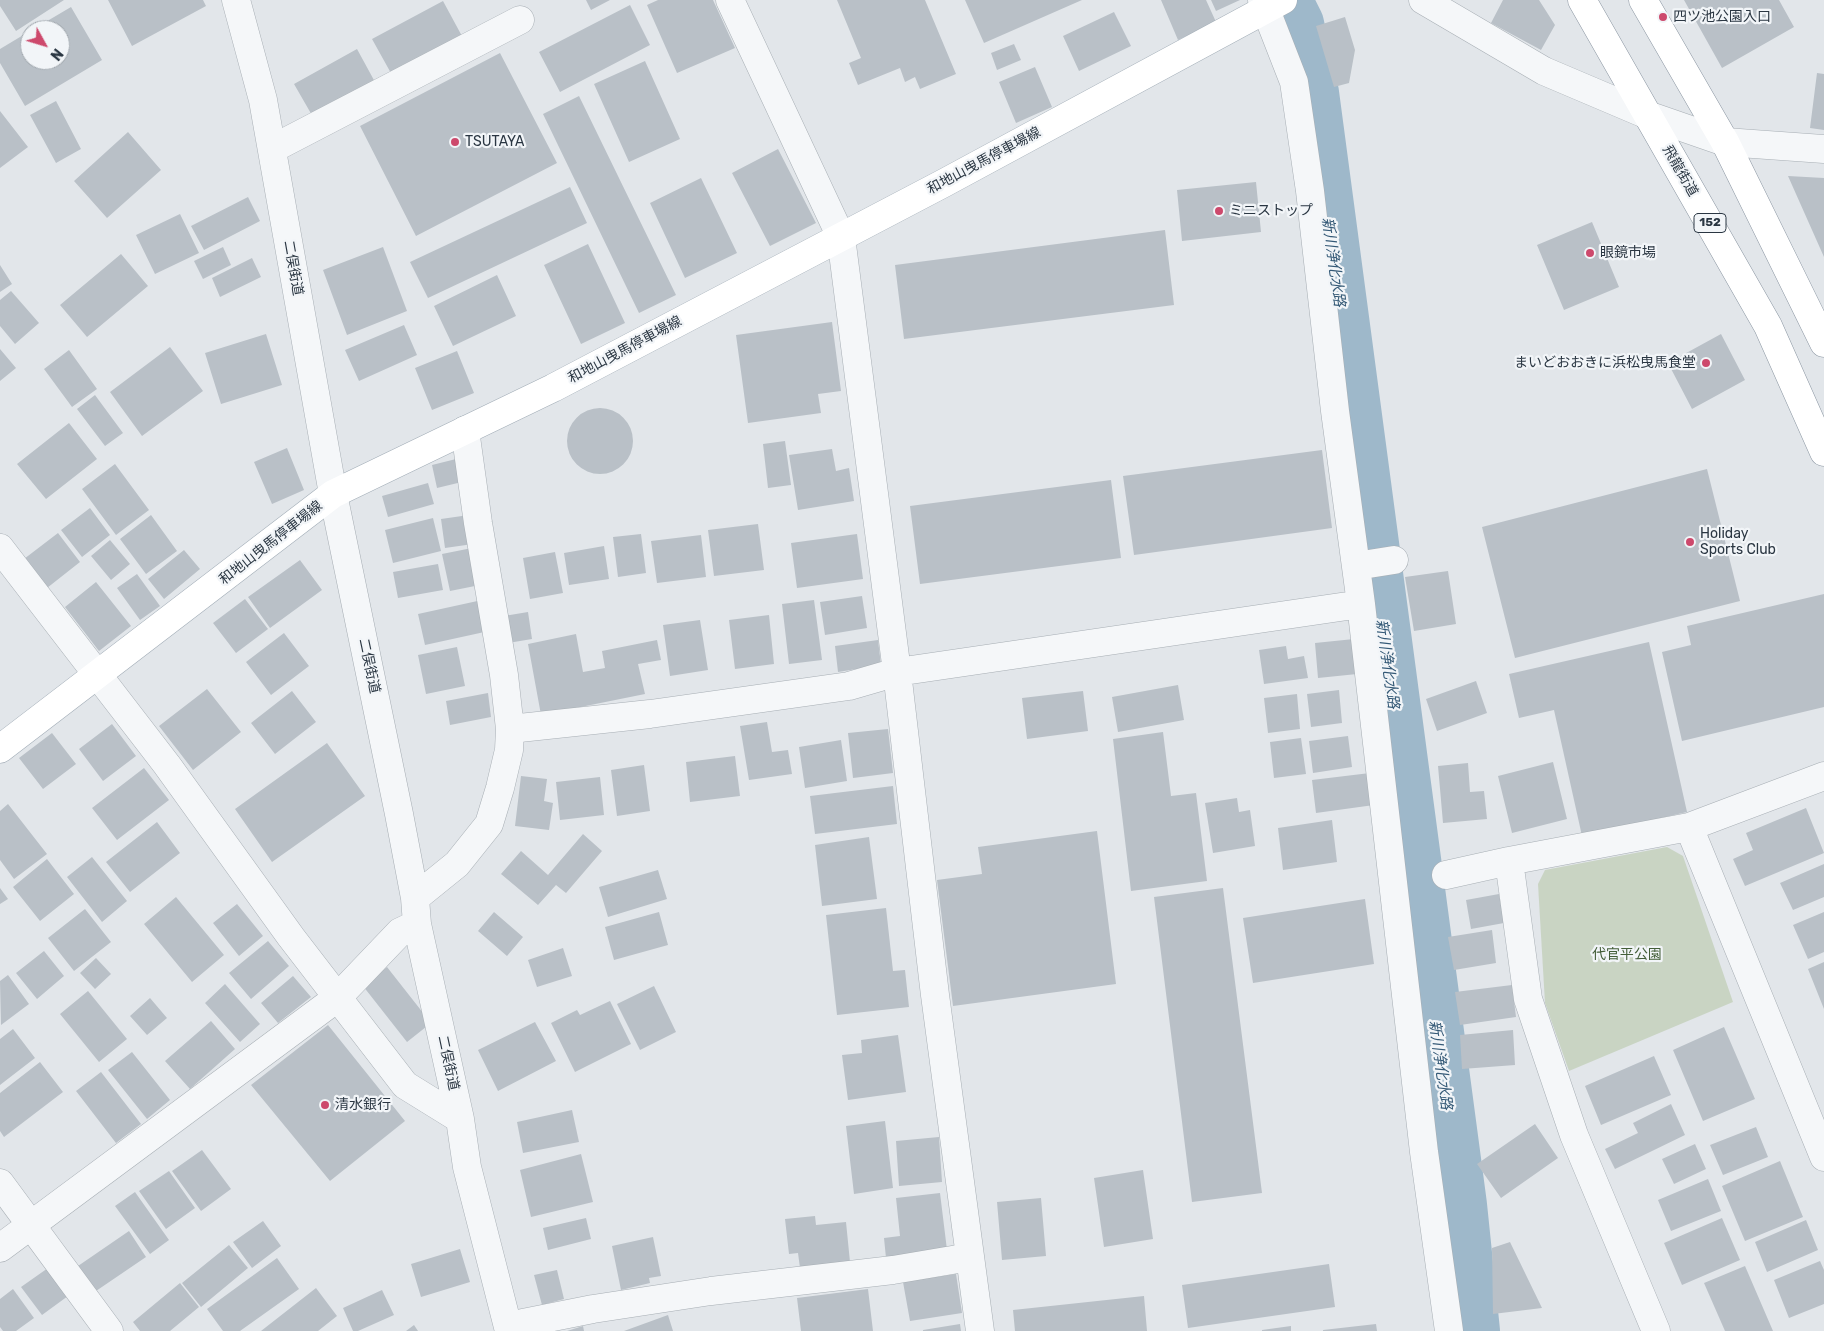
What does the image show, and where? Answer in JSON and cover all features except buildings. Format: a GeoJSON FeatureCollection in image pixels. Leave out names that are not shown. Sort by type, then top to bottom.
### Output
{"type":"FeatureCollection","features":[{"type":"Feature","properties":{"kind":"main road","name":"飛龍街道"},"geometry":{"type":"LineString","coordinates":[[1582,0],[1650,116],[1768,326],[1824,452]]}},
{"type":"Feature","properties":{"kind":"main road"},"geometry":{"type":"LineString","coordinates":[[1643,0],[1725,142],[1824,343]]}},
{"type":"Feature","properties":{"kind":"main road","name":"和地山曳馬停車場線"},"geometry":{"type":"LineString","coordinates":[[0,749],[333,494],[553,388],[944,183],[1270,3]]}},
{"type":"Feature","properties":{"kind":"street","name":"二俣街道"},"geometry":{"type":"LineString","coordinates":[[236,0],[263,100],[333,494],[416,911],[460,1119],[468,1167],[508,1329]]}},
{"type":"Feature","properties":{"kind":"street"},"geometry":{"type":"LineString","coordinates":[[730,0],[841,237],[897,672],[935,995],[980,1331]]}},
{"type":"Feature","properties":{"kind":"street"},"geometry":{"type":"LineString","coordinates":[[1423,0],[1544,72],[1650,116],[1725,142],[1824,149]]}},
{"type":"Feature","properties":{"kind":"street"},"geometry":{"type":"LineString","coordinates":[[1270,3],[1294,82],[1310,191],[1335,411],[1361,604],[1424,1152],[1449,1331]]}},
{"type":"Feature","properties":{"kind":"street"},"geometry":{"type":"LineString","coordinates":[[272,149],[520,20]]}},
{"type":"Feature","properties":{"kind":"street"},"geometry":{"type":"LineString","coordinates":[[0,1248],[337,998],[400,932],[489,824],[509,750],[510,729],[504,676],[478,523],[465,430]]}},
{"type":"Feature","properties":{"kind":"street"},"geometry":{"type":"LineString","coordinates":[[0,548],[166,765],[337,998],[405,1085],[460,1119]]}},
{"type":"Feature","properties":{"kind":"street"},"geometry":{"type":"LineString","coordinates":[[1356,566],[1394,560]]}},
{"type":"Feature","properties":{"kind":"street"},"geometry":{"type":"LineString","coordinates":[[510,729],[650,714],[849,686],[897,672],[1361,604]]}},
{"type":"Feature","properties":{"kind":"street"},"geometry":{"type":"LineString","coordinates":[[1446,875],[1509,861],[1689,827],[1824,776]]}},
{"type":"Feature","properties":{"kind":"street"},"geometry":{"type":"LineString","coordinates":[[1689,827],[1824,1157]]}},
{"type":"Feature","properties":{"kind":"street"},"geometry":{"type":"LineString","coordinates":[[1509,861],[1528,999],[1574,1135],[1656,1331]]}},
{"type":"Feature","properties":{"kind":"street"},"geometry":{"type":"LineString","coordinates":[[0,1183],[109,1331]]}},
{"type":"Feature","properties":{"kind":"street"},"geometry":{"type":"LineString","coordinates":[[508,1329],[593,1309],[711,1291],[893,1270],[970,1257]]}},
{"type":"Feature","properties":{"kind":"green space","name":"代官平公園"},"geometry":{"type":"Polygon","coordinates":[[[1667,847],[1683,856],[1733,1002],[1569,1071],[1545,1003],[1538,884],[1545,870],[1667,847]]]}},
{"type":"Feature","properties":{"kind":"waterway","name":"新川浄化水路"},"geometry":{"type":"LineString","coordinates":[[1284,0],[1296,24],[1311,93],[1459,1205],[1472,1331]]}},
{"type":"Feature","properties":{"kind":"place","name":"四ツ池公園入口"},"geometry":{"type":"Point","coordinates":[1663,17]}},
{"type":"Feature","properties":{"kind":"place","name":"TSUTAYA"},"geometry":{"type":"Point","coordinates":[455,142]}},
{"type":"Feature","properties":{"kind":"place","name":"ミニストップ"},"geometry":{"type":"Point","coordinates":[1219,211]}},
{"type":"Feature","properties":{"kind":"place","name":"眼鏡市場"},"geometry":{"type":"Point","coordinates":[1590,253]}},
{"type":"Feature","properties":{"kind":"place","name":"まいどおおきに浜松曳馬食堂"},"geometry":{"type":"Point","coordinates":[1706,363]}},
{"type":"Feature","properties":{"kind":"place","name":"Holiday Sports Club"},"geometry":{"type":"Point","coordinates":[1690,542]}},
{"type":"Feature","properties":{"kind":"place","name":"清水銀行"},"geometry":{"type":"Point","coordinates":[325,1105]}}]}
